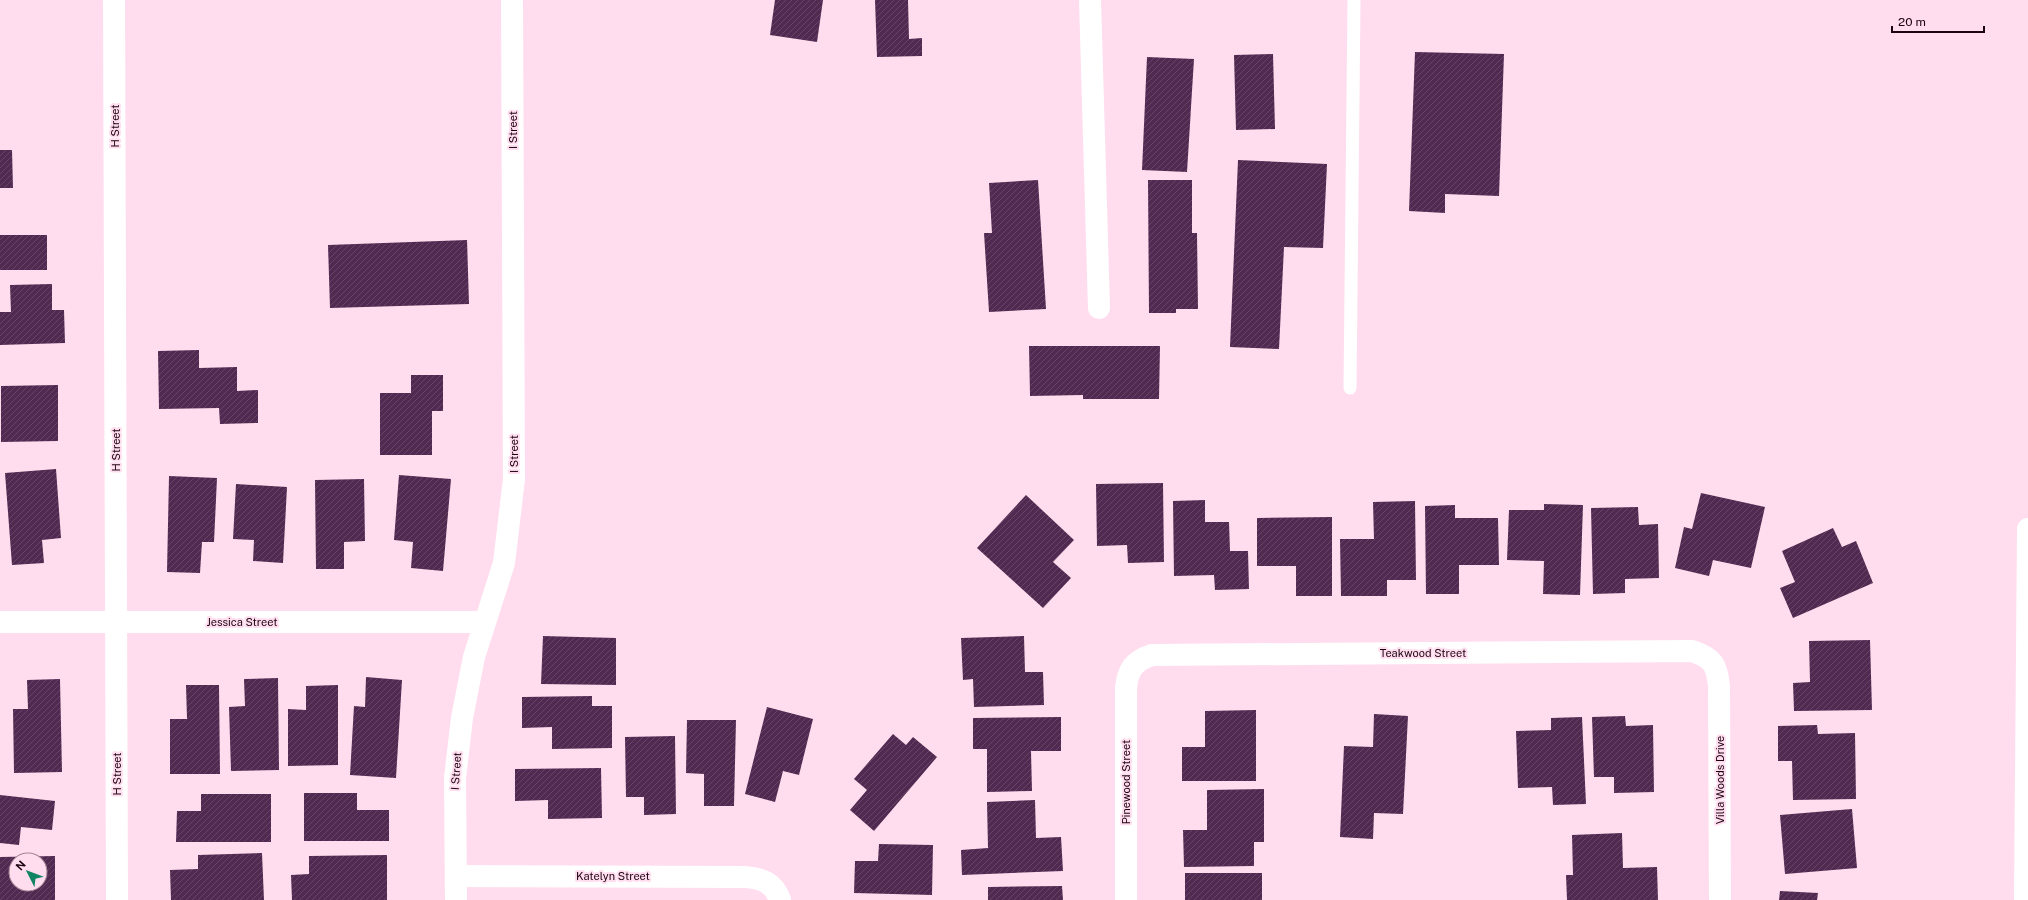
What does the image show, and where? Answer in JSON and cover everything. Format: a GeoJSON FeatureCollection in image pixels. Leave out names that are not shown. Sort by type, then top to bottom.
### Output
{"type":"FeatureCollection","features":[{"type":"Feature","properties":{"kind":"street","name":"H Street"},"geometry":{"type":"LineString","coordinates":[[114,0],[117,900]]}},
{"type":"Feature","properties":{"kind":"street","name":"I Street"},"geometry":{"type":"LineString","coordinates":[[456,900],[455,778],[458,748],[467,688],[484,622],[494,598],[504,563],[514,479],[512,0]]}},
{"type":"Feature","properties":{"kind":"street"},"geometry":{"type":"LineString","coordinates":[[1090,0],[1099,308]]}},
{"type":"Feature","properties":{"kind":"street"},"geometry":{"type":"LineString","coordinates":[[2025,900],[2028,529]]}},
{"type":"Feature","properties":{"kind":"street","name":"Jessica Street"},"geometry":{"type":"LineString","coordinates":[[0,622],[484,622]]}},
{"type":"Feature","properties":{"kind":"street","name":"Teakwood Street"},"geometry":{"type":"LineString","coordinates":[[1132,665],[1141,658],[1152,655],[1684,651],[1704,655],[1713,662]]}},
{"type":"Feature","properties":{"kind":"street","name":"Villa Woods Drive"},"geometry":{"type":"LineString","coordinates":[[1713,662],[1718,673],[1720,686],[1720,900]]}},
{"type":"Feature","properties":{"kind":"street","name":"Pinewood Street"},"geometry":{"type":"LineString","coordinates":[[1126,900],[1126,688],[1127,675],[1132,665]]}},
{"type":"Feature","properties":{"kind":"street","name":"Katelyn Street"},"geometry":{"type":"LineString","coordinates":[[456,876],[745,877],[758,878],[775,892]]}},
{"type":"Feature","properties":{"kind":"lane"},"geometry":{"type":"LineString","coordinates":[[1350,388],[1354,0]]}},
{"type":"Feature","properties":{"kind":"building"},"geometry":{"type":"Polygon","coordinates":[[[775,0],[823,0],[817,42],[770,35],[775,0]]]}},
{"type":"Feature","properties":{"kind":"building"},"geometry":{"type":"Polygon","coordinates":[[[875,0],[908,0],[909,39],[922,38],[922,56],[877,57],[875,0]]]}},
{"type":"Feature","properties":{"kind":"building"},"geometry":{"type":"Polygon","coordinates":[[[1415,52],[1504,54],[1499,196],[1445,194],[1445,213],[1409,211],[1415,52]]]}},
{"type":"Feature","properties":{"kind":"building"},"geometry":{"type":"Polygon","coordinates":[[[1273,54],[1275,129],[1236,130],[1234,55],[1273,54]]]}},
{"type":"Feature","properties":{"kind":"building"},"geometry":{"type":"Polygon","coordinates":[[[1147,57],[1194,59],[1187,172],[1142,170],[1147,57]]]}},
{"type":"Feature","properties":{"kind":"building"},"geometry":{"type":"Polygon","coordinates":[[[0,150],[12,150],[13,188],[0,188],[0,150]]]}},
{"type":"Feature","properties":{"kind":"building"},"geometry":{"type":"Polygon","coordinates":[[[1238,160],[1327,164],[1323,248],[1284,247],[1279,349],[1230,347],[1238,160]]]}},
{"type":"Feature","properties":{"kind":"building"},"geometry":{"type":"Polygon","coordinates":[[[1038,180],[1046,309],[989,312],[984,233],[992,233],[989,183],[1038,180]]]}},
{"type":"Feature","properties":{"kind":"building"},"geometry":{"type":"Polygon","coordinates":[[[1148,180],[1192,180],[1192,233],[1197,233],[1198,309],[1176,309],[1176,313],[1149,313],[1148,180]]]}},
{"type":"Feature","properties":{"kind":"building"},"geometry":{"type":"Polygon","coordinates":[[[0,235],[47,235],[47,270],[0,270],[0,235]]]}},
{"type":"Feature","properties":{"kind":"building"},"geometry":{"type":"Polygon","coordinates":[[[467,240],[469,304],[330,308],[328,245],[467,240]]]}},
{"type":"Feature","properties":{"kind":"building"},"geometry":{"type":"Polygon","coordinates":[[[52,284],[52,310],[64,310],[65,343],[0,345],[0,312],[11,312],[10,285],[52,284]]]}},
{"type":"Feature","properties":{"kind":"building"},"geometry":{"type":"Polygon","coordinates":[[[1029,346],[1160,346],[1159,399],[1083,399],[1083,395],[1030,396],[1029,346]]]}},
{"type":"Feature","properties":{"kind":"building"},"geometry":{"type":"Polygon","coordinates":[[[199,350],[199,368],[237,367],[237,391],[258,390],[258,423],[220,424],[219,408],[159,409],[158,351],[199,350]]]}},
{"type":"Feature","properties":{"kind":"building"},"geometry":{"type":"Polygon","coordinates":[[[411,375],[443,375],[443,411],[432,411],[432,455],[380,455],[380,393],[411,393],[411,375]]]}},
{"type":"Feature","properties":{"kind":"building"},"geometry":{"type":"Polygon","coordinates":[[[58,385],[58,441],[1,442],[1,386],[58,385]]]}},
{"type":"Feature","properties":{"kind":"building"},"geometry":{"type":"Polygon","coordinates":[[[56,469],[61,538],[42,540],[44,563],[12,565],[5,473],[56,469]]]}},
{"type":"Feature","properties":{"kind":"building"},"geometry":{"type":"Polygon","coordinates":[[[399,475],[451,479],[443,571],[411,568],[413,542],[394,540],[399,475]]]}},
{"type":"Feature","properties":{"kind":"building"},"geometry":{"type":"Polygon","coordinates":[[[169,476],[217,478],[214,542],[202,542],[200,573],[167,572],[169,476]]]}},
{"type":"Feature","properties":{"kind":"building"},"geometry":{"type":"Polygon","coordinates":[[[364,479],[365,541],[344,542],[344,569],[316,569],[315,480],[364,479]]]}},
{"type":"Feature","properties":{"kind":"building"},"geometry":{"type":"Polygon","coordinates":[[[1163,483],[1164,562],[1128,563],[1127,545],[1097,546],[1096,484],[1163,483]]]}},
{"type":"Feature","properties":{"kind":"building"},"geometry":{"type":"Polygon","coordinates":[[[236,484],[287,487],[283,563],[253,561],[254,540],[233,539],[236,484]]]}},
{"type":"Feature","properties":{"kind":"building"},"geometry":{"type":"Polygon","coordinates":[[[1701,493],[1765,507],[1751,568],[1713,560],[1709,576],[1675,568],[1684,527],[1692,529],[1701,493]]]}},
{"type":"Feature","properties":{"kind":"building"},"geometry":{"type":"Polygon","coordinates":[[[1026,495],[1074,540],[1053,562],[1071,578],[1043,608],[977,548],[1026,495]]]}},
{"type":"Feature","properties":{"kind":"building"},"geometry":{"type":"Polygon","coordinates":[[[1205,500],[1205,522],[1229,522],[1230,551],[1248,551],[1249,589],[1215,590],[1214,575],[1174,576],[1173,501],[1205,500]]]}},
{"type":"Feature","properties":{"kind":"building"},"geometry":{"type":"Polygon","coordinates":[[[1415,501],[1416,580],[1387,580],[1387,596],[1341,596],[1340,539],[1374,539],[1373,502],[1415,501]]]}},
{"type":"Feature","properties":{"kind":"building"},"geometry":{"type":"Polygon","coordinates":[[[1544,504],[1583,505],[1580,595],[1543,594],[1544,561],[1507,560],[1509,510],[1544,510],[1544,504]]]}},
{"type":"Feature","properties":{"kind":"building"},"geometry":{"type":"Polygon","coordinates":[[[1455,505],[1455,518],[1498,518],[1499,565],[1459,565],[1459,594],[1426,594],[1425,506],[1455,505]]]}},
{"type":"Feature","properties":{"kind":"building"},"geometry":{"type":"Polygon","coordinates":[[[1638,507],[1639,525],[1658,524],[1659,578],[1625,579],[1625,593],[1593,594],[1591,508],[1638,507]]]}},
{"type":"Feature","properties":{"kind":"building"},"geometry":{"type":"Polygon","coordinates":[[[1332,517],[1332,596],[1296,596],[1296,566],[1257,566],[1257,518],[1332,517]]]}},
{"type":"Feature","properties":{"kind":"building"},"geometry":{"type":"Polygon","coordinates":[[[1833,528],[1842,547],[1856,541],[1873,583],[1793,618],[1780,588],[1795,582],[1782,551],[1833,528]]]}},
{"type":"Feature","properties":{"kind":"building"},"geometry":{"type":"Polygon","coordinates":[[[543,636],[616,638],[616,685],[541,684],[543,636]]]}},
{"type":"Feature","properties":{"kind":"building"},"geometry":{"type":"Polygon","coordinates":[[[1024,636],[1025,672],[1043,672],[1044,705],[974,707],[973,679],[963,680],[961,638],[1024,636]]]}},
{"type":"Feature","properties":{"kind":"building"},"geometry":{"type":"Polygon","coordinates":[[[1870,640],[1872,710],[1794,711],[1793,683],[1810,682],[1809,641],[1870,640]]]}},
{"type":"Feature","properties":{"kind":"building"},"geometry":{"type":"Polygon","coordinates":[[[366,677],[402,680],[396,778],[350,775],[354,706],[365,707],[366,677]]]}},
{"type":"Feature","properties":{"kind":"building"},"geometry":{"type":"Polygon","coordinates":[[[278,678],[279,770],[231,771],[229,707],[245,706],[244,679],[278,678]]]}},
{"type":"Feature","properties":{"kind":"building"},"geometry":{"type":"Polygon","coordinates":[[[60,679],[62,772],[14,773],[13,709],[28,709],[27,680],[60,679]]]}},
{"type":"Feature","properties":{"kind":"building"},"geometry":{"type":"Polygon","coordinates":[[[186,685],[219,685],[220,774],[170,774],[170,719],[187,719],[186,685]]]}},
{"type":"Feature","properties":{"kind":"building"},"geometry":{"type":"Polygon","coordinates":[[[338,685],[338,765],[288,766],[288,709],[306,710],[306,686],[338,685]]]}},
{"type":"Feature","properties":{"kind":"building"},"geometry":{"type":"Polygon","coordinates":[[[592,696],[592,706],[612,706],[612,748],[552,749],[552,727],[522,728],[522,697],[592,696]]]}},
{"type":"Feature","properties":{"kind":"building"},"geometry":{"type":"Polygon","coordinates":[[[767,707],[813,719],[799,775],[783,771],[775,802],[745,794],[767,707]]]}},
{"type":"Feature","properties":{"kind":"building"},"geometry":{"type":"Polygon","coordinates":[[[1256,710],[1256,781],[1182,781],[1182,747],[1205,747],[1205,711],[1256,710]]]}},
{"type":"Feature","properties":{"kind":"building"},"geometry":{"type":"Polygon","coordinates":[[[1374,714],[1408,716],[1403,814],[1374,813],[1373,839],[1340,837],[1344,746],[1373,747],[1374,714]]]}},
{"type":"Feature","properties":{"kind":"building"},"geometry":{"type":"Polygon","coordinates":[[[1625,716],[1626,726],[1653,725],[1654,792],[1614,793],[1614,777],[1594,777],[1592,717],[1625,716]]]}},
{"type":"Feature","properties":{"kind":"building"},"geometry":{"type":"Polygon","coordinates":[[[1061,717],[1061,751],[1031,751],[1032,791],[987,792],[987,749],[973,749],[973,718],[1061,717]]]}},
{"type":"Feature","properties":{"kind":"building"},"geometry":{"type":"Polygon","coordinates":[[[1582,717],[1586,804],[1553,805],[1552,787],[1518,788],[1516,731],[1551,730],[1551,718],[1582,717]]]}},
{"type":"Feature","properties":{"kind":"building"},"geometry":{"type":"Polygon","coordinates":[[[687,720],[736,720],[734,806],[704,806],[704,774],[686,773],[687,720]]]}},
{"type":"Feature","properties":{"kind":"building"},"geometry":{"type":"Polygon","coordinates":[[[1817,725],[1818,734],[1855,733],[1856,799],[1793,800],[1792,761],[1778,761],[1778,726],[1817,725]]]}},
{"type":"Feature","properties":{"kind":"building"},"geometry":{"type":"Polygon","coordinates":[[[893,734],[906,745],[913,737],[937,757],[874,831],[850,810],[867,790],[854,779],[893,734]]]}},
{"type":"Feature","properties":{"kind":"building"},"geometry":{"type":"Polygon","coordinates":[[[675,736],[676,814],[644,815],[644,797],[626,797],[625,737],[675,736]]]}},
{"type":"Feature","properties":{"kind":"building"},"geometry":{"type":"Polygon","coordinates":[[[601,768],[602,818],[548,819],[548,800],[515,801],[515,769],[601,768]]]}},
{"type":"Feature","properties":{"kind":"building"},"geometry":{"type":"Polygon","coordinates":[[[1264,789],[1264,842],[1254,842],[1254,866],[1184,867],[1183,830],[1207,830],[1207,790],[1264,789]]]}},
{"type":"Feature","properties":{"kind":"building"},"geometry":{"type":"Polygon","coordinates":[[[304,793],[357,793],[357,810],[389,810],[389,841],[304,841],[304,793]]]}},
{"type":"Feature","properties":{"kind":"building"},"geometry":{"type":"Polygon","coordinates":[[[201,794],[271,794],[271,842],[176,842],[177,811],[201,811],[201,794]]]}},
{"type":"Feature","properties":{"kind":"building"},"geometry":{"type":"Polygon","coordinates":[[[0,795],[55,801],[52,830],[21,827],[19,845],[0,843],[0,795]]]}},
{"type":"Feature","properties":{"kind":"building"},"geometry":{"type":"Polygon","coordinates":[[[1035,800],[1036,838],[1061,837],[1063,871],[962,875],[961,850],[988,848],[987,802],[1035,800]]]}},
{"type":"Feature","properties":{"kind":"building"},"geometry":{"type":"Polygon","coordinates":[[[1852,809],[1857,868],[1785,874],[1780,815],[1852,809]]]}},
{"type":"Feature","properties":{"kind":"building"},"geometry":{"type":"Polygon","coordinates":[[[1622,833],[1623,868],[1657,867],[1658,900],[1567,900],[1566,875],[1573,875],[1572,835],[1622,833]]]}},
{"type":"Feature","properties":{"kind":"building"},"geometry":{"type":"Polygon","coordinates":[[[879,844],[933,845],[932,895],[854,893],[855,861],[878,861],[879,844]]]}},
{"type":"Feature","properties":{"kind":"building"},"geometry":{"type":"Polygon","coordinates":[[[262,853],[264,900],[171,900],[170,870],[198,869],[198,855],[262,853]]]}},
{"type":"Feature","properties":{"kind":"building"},"geometry":{"type":"Polygon","coordinates":[[[387,855],[387,900],[292,900],[291,875],[309,874],[309,856],[387,855]]]}},
{"type":"Feature","properties":{"kind":"building"},"geometry":{"type":"Polygon","coordinates":[[[48,856],[55,856],[55,900],[0,900],[0,857],[8,857],[8,892],[48,892],[48,856]]]}},
{"type":"Feature","properties":{"kind":"building"},"geometry":{"type":"Polygon","coordinates":[[[1185,873],[1262,873],[1262,900],[1185,900],[1185,873]]]}},
{"type":"Feature","properties":{"kind":"building"},"geometry":{"type":"Polygon","coordinates":[[[1062,886],[1063,900],[988,900],[988,887],[1062,886]]]}},
{"type":"Feature","properties":{"kind":"building"},"geometry":{"type":"Polygon","coordinates":[[[1780,891],[1818,893],[1817,900],[1779,900],[1780,891]]]}}]}
